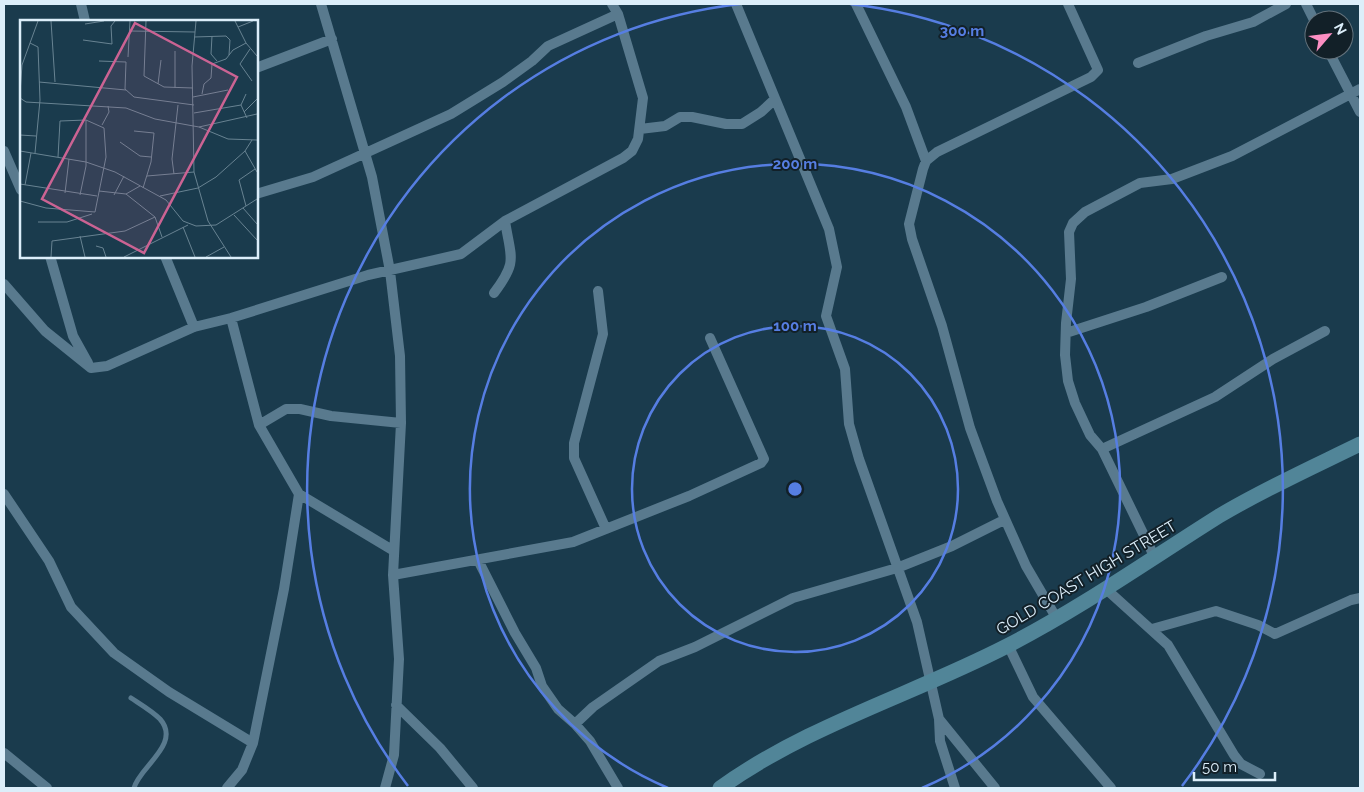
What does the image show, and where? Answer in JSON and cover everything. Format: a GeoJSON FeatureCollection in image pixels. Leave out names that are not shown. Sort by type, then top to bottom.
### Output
{"type":"FeatureCollection","features":[{"type":"Feature","properties":{"kind":"street"},"geometry":{"type":"LineString","coordinates":[[80,4],[85,20]]}},
{"type":"Feature","properties":{"kind":"street"},"geometry":{"type":"LineString","coordinates":[[321,4],[365,151],[380,214],[390,271],[400,356],[401,423],[393,575],[399,659],[394,755],[385,788]]}},
{"type":"Feature","properties":{"kind":"street"},"geometry":{"type":"LineString","coordinates":[[4,284],[45,331],[91,368],[107,366],[194,327],[232,318],[368,275],[461,254],[505,221],[624,158],[632,151],[640,129],[643,98],[618,14],[612,4]]}},
{"type":"Feature","properties":{"kind":"street"},"geometry":{"type":"LineString","coordinates":[[736,4],[829,230],[837,267],[826,316],[844,368],[849,424],[859,459],[917,622],[939,719],[940,742],[955,788]]}},
{"type":"Feature","properties":{"kind":"street"},"geometry":{"type":"LineString","coordinates":[[856,4],[906,107],[926,161],[914,200],[909,230],[942,326],[970,428],[1004,520],[1026,566],[1058,619]]}},
{"type":"Feature","properties":{"kind":"street"},"geometry":{"type":"LineString","coordinates":[[926,161],[957,140],[1091,76],[1098,70],[1068,4]]}},
{"type":"Feature","properties":{"kind":"street"},"geometry":{"type":"LineString","coordinates":[[1138,63],[1206,36],[1253,22],[1286,4]]}},
{"type":"Feature","properties":{"kind":"street"},"geometry":{"type":"LineString","coordinates":[[258,193],[313,176],[365,151],[389,144],[451,114],[503,82],[532,61],[548,46],[618,14]]}},
{"type":"Feature","properties":{"kind":"street"},"geometry":{"type":"LineString","coordinates":[[258,67],[332,39]]}},
{"type":"Feature","properties":{"kind":"street"},"geometry":{"type":"LineString","coordinates":[[1333,60],[1360,112]]}},
{"type":"Feature","properties":{"kind":"street"},"geometry":{"type":"LineString","coordinates":[[1155,558],[1102,448],[1090,435],[1073,395],[1065,355],[1071,279],[1069,232],[1078,217],[1140,183],[1172,178],[1232,156],[1360,89]]}},
{"type":"Feature","properties":{"kind":"street"},"geometry":{"type":"LineString","coordinates":[[640,129],[665,126],[680,117],[692,117],[726,124],[742,124],[761,112],[775,99]]}},
{"type":"Feature","properties":{"kind":"street"},"geometry":{"type":"LineString","coordinates":[[4,151],[20,188]]}},
{"type":"Feature","properties":{"kind":"street"},"geometry":{"type":"LineString","coordinates":[[494,292],[508,274],[512,264],[505,221]]}},
{"type":"Feature","properties":{"kind":"street"},"geometry":{"type":"LineString","coordinates":[[51,258],[73,336],[91,368]]}},
{"type":"Feature","properties":{"kind":"street"},"geometry":{"type":"LineString","coordinates":[[166,258],[194,327]]}},
{"type":"Feature","properties":{"kind":"street"},"geometry":{"type":"LineString","coordinates":[[1066,333],[1146,308],[1222,276]]}},
{"type":"Feature","properties":{"kind":"street"},"geometry":{"type":"LineString","coordinates":[[598,291],[603,334],[574,443],[574,458],[606,529]]}},
{"type":"Feature","properties":{"kind":"street"},"geometry":{"type":"LineString","coordinates":[[232,318],[259,425],[299,494],[394,552]]}},
{"type":"Feature","properties":{"kind":"street"},"geometry":{"type":"LineString","coordinates":[[1102,448],[1216,396],[1273,359],[1325,331]]}},
{"type":"Feature","properties":{"kind":"street"},"geometry":{"type":"LineString","coordinates":[[393,575],[563,544],[689,496],[763,461],[710,338]]}},
{"type":"Feature","properties":{"kind":"street"},"geometry":{"type":"LineString","coordinates":[[259,425],[286,409],[300,409],[331,416],[401,423]]}},
{"type":"Feature","properties":{"kind":"street","name":"GOLD COAST HIGH STREET"},"geometry":{"type":"LineString","coordinates":[[720,788],[768,757],[809,735],[1008,646],[1106,590],[1221,516],[1288,479],[1360,444]]}},
{"type":"Feature","properties":{"kind":"street"},"geometry":{"type":"LineString","coordinates":[[4,494],[49,560],[71,607],[114,653],[169,692],[253,743]]}},
{"type":"Feature","properties":{"kind":"street"},"geometry":{"type":"LineString","coordinates":[[227,788],[242,770],[253,743],[284,589],[299,494]]}},
{"type":"Feature","properties":{"kind":"street"},"geometry":{"type":"LineString","coordinates":[[575,724],[593,707],[659,661],[695,647],[793,598],[897,568],[952,546],[1004,520]]}},
{"type":"Feature","properties":{"kind":"street"},"geometry":{"type":"LineString","coordinates":[[478,560],[515,633],[536,668],[542,686],[558,709],[575,724],[602,758],[618,788]]}},
{"type":"Feature","properties":{"kind":"street"},"geometry":{"type":"LineString","coordinates":[[1106,590],[1168,645],[1234,755],[1241,764],[1260,774]]}},
{"type":"Feature","properties":{"kind":"street"},"geometry":{"type":"LineString","coordinates":[[1152,629],[1216,611],[1258,625],[1275,634],[1351,600],[1360,598]]}},
{"type":"Feature","properties":{"kind":"street"},"geometry":{"type":"LineString","coordinates":[[1008,646],[1034,697],[1111,788]]}},
{"type":"Feature","properties":{"kind":"street"},"geometry":{"type":"LineString","coordinates":[[396,705],[440,748],[473,788]]}},
{"type":"Feature","properties":{"kind":"street"},"geometry":{"type":"LineString","coordinates":[[939,719],[995,788]]}},
{"type":"Feature","properties":{"kind":"street"},"geometry":{"type":"LineString","coordinates":[[4,753],[48,788]]}},
{"type":"Feature","properties":{"kind":"lane"},"geometry":{"type":"LineString","coordinates":[[131,698],[160,719],[165,735],[162,749],[137,780],[134,788]]}}]}
